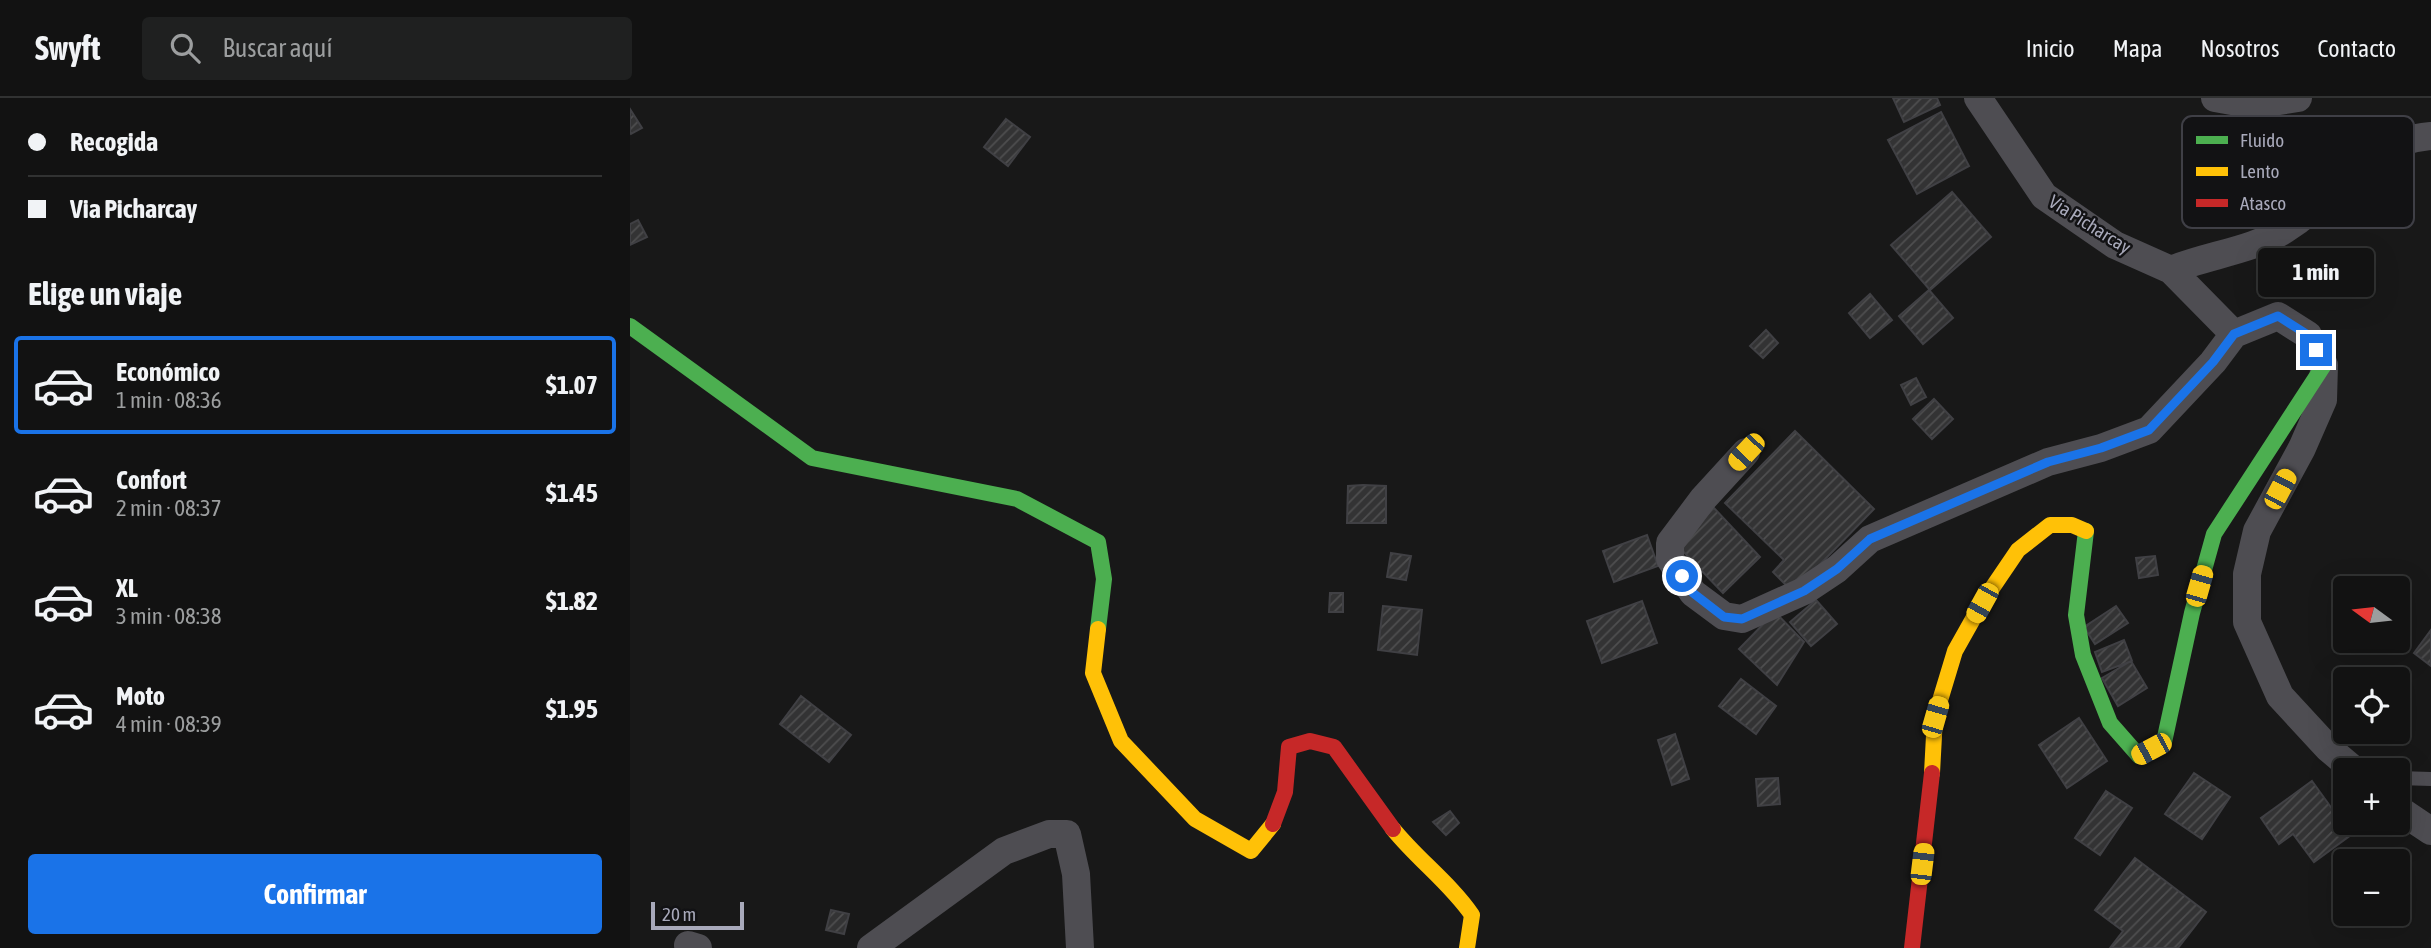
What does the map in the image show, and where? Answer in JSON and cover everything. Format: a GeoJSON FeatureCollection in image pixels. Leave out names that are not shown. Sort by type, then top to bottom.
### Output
{"type":"FeatureCollection","features":[{"type":"Feature","properties":{"kind":"street","name":"Via Picharcay"},"geometry":{"type":"LineString","coordinates":[[1978,98],[2044,196],[2115,245],[2172,270],[2234,334]]}},
{"type":"Feature","properties":{"kind":"street"},"geometry":{"type":"LineString","coordinates":[[2215,98],[2253,105],[2298,98]]}},
{"type":"Feature","properties":{"kind":"street"},"geometry":{"type":"LineString","coordinates":[[2172,270],[2288,228]]}},
{"type":"Feature","properties":{"kind":"street"},"geometry":{"type":"LineString","coordinates":[[1746,452],[1703,499],[1670,543],[1670,559],[1693,593],[1724,617],[1742,619],[1804,591],[1837,569],[1870,539],[2048,462],[2101,448],[2149,430],[2213,362],[2234,334],[2278,316],[2308,335],[2324,365],[2323,400],[2302,448],[2258,531],[2247,574],[2247,622],[2280,696],[2340,758]]}},
{"type":"Feature","properties":{"kind":"street"},"geometry":{"type":"LineString","coordinates":[[630,326],[812,458],[875,473],[1017,499],[1098,542],[1104,579],[1093,673],[1121,741],[1195,819],[1251,851],[1273,829],[1284,795],[1289,747],[1310,741],[1334,747],[1368,798],[1416,857],[1454,889],[1472,915],[1468,948]]}},
{"type":"Feature","properties":{"kind":"street"},"geometry":{"type":"LineString","coordinates":[[1912,948],[1934,755],[1935,717],[1955,651],[1982,603],[2018,550],[2050,525],[2072,525],[2087,532],[2076,615],[2083,655],[2110,723],[2138,756],[2164,742],[2192,612],[2214,534],[2324,365]]}},
{"type":"Feature","properties":{"kind":"street"},"geometry":{"type":"LineString","coordinates":[[2410,816],[2431,831]]}},
{"type":"Feature","properties":{"kind":"street"},"geometry":{"type":"LineString","coordinates":[[872,948],[1004,851],[1049,834],[1067,834],[1076,874],[1080,948]]}},
{"type":"Feature","properties":{"kind":"lane"},"geometry":{"type":"LineString","coordinates":[[2410,778],[2431,779]]}},
{"type":"Feature","properties":{"kind":"building"},"geometry":{"type":"Polygon","coordinates":[[[1893,98],[1937,98],[1940,105],[1904,122],[1893,98]]]}},
{"type":"Feature","properties":{"kind":"building"},"geometry":{"type":"Polygon","coordinates":[[[630,109],[642,128],[631,134],[630,132],[630,109]]]}},
{"type":"Feature","properties":{"kind":"building"},"geometry":{"type":"Polygon","coordinates":[[[1941,112],[1969,166],[1917,194],[1888,140],[1941,112]]]}},
{"type":"Feature","properties":{"kind":"building"},"geometry":{"type":"Polygon","coordinates":[[[1006,119],[1030,137],[1008,166],[984,147],[1006,119]]]}},
{"type":"Feature","properties":{"kind":"building"},"geometry":{"type":"Polygon","coordinates":[[[1952,192],[1991,237],[1930,290],[1891,245],[1952,192]]]}},
{"type":"Feature","properties":{"kind":"building"},"geometry":{"type":"Polygon","coordinates":[[[638,220],[647,237],[630,245],[630,224],[638,220]]]}},
{"type":"Feature","properties":{"kind":"building"},"geometry":{"type":"Polygon","coordinates":[[[1929,290],[1953,318],[1923,344],[1899,316],[1929,290]]]}},
{"type":"Feature","properties":{"kind":"building"},"geometry":{"type":"Polygon","coordinates":[[[1870,294],[1892,320],[1870,338],[1849,313],[1870,294]]]}},
{"type":"Feature","properties":{"kind":"building"},"geometry":{"type":"Polygon","coordinates":[[[1766,330],[1778,343],[1763,358],[1750,346],[1766,330]]]}},
{"type":"Feature","properties":{"kind":"building"},"geometry":{"type":"Polygon","coordinates":[[[1916,378],[1926,397],[1911,405],[1901,385],[1916,378]]]}},
{"type":"Feature","properties":{"kind":"building"},"geometry":{"type":"Polygon","coordinates":[[[1934,399],[1953,419],[1932,439],[1913,419],[1934,399]]]}},
{"type":"Feature","properties":{"kind":"building"},"geometry":{"type":"Polygon","coordinates":[[[1795,431],[1874,509],[1793,592],[1773,572],[1784,560],[1725,503],[1795,431]]]}},
{"type":"Feature","properties":{"kind":"building"},"geometry":{"type":"Polygon","coordinates":[[[1348,486],[1386,486],[1386,523],[1347,523],[1348,486]]]}},
{"type":"Feature","properties":{"kind":"building"},"geometry":{"type":"Polygon","coordinates":[[[1714,508],[1760,557],[1723,593],[1677,545],[1714,508]]]}},
{"type":"Feature","properties":{"kind":"building"},"geometry":{"type":"Polygon","coordinates":[[[1647,535],[1658,566],[1614,582],[1603,551],[1647,535]]]}},
{"type":"Feature","properties":{"kind":"building"},"geometry":{"type":"Polygon","coordinates":[[[1391,553],[1411,556],[1406,580],[1387,577],[1391,553]]]}},
{"type":"Feature","properties":{"kind":"building"},"geometry":{"type":"Polygon","coordinates":[[[2155,556],[2158,575],[2139,578],[2136,558],[2155,556]]]}},
{"type":"Feature","properties":{"kind":"building"},"geometry":{"type":"Polygon","coordinates":[[[1330,593],[1343,593],[1343,612],[1329,612],[1330,593]]]}},
{"type":"Feature","properties":{"kind":"building"},"geometry":{"type":"Polygon","coordinates":[[[1816,600],[1837,624],[1811,646],[1790,622],[1816,600]]]}},
{"type":"Feature","properties":{"kind":"building"},"geometry":{"type":"Polygon","coordinates":[[[1642,601],[1657,643],[1602,663],[1587,621],[1642,601]]]}},
{"type":"Feature","properties":{"kind":"building"},"geometry":{"type":"Polygon","coordinates":[[[1383,606],[1422,610],[1417,655],[1378,650],[1383,606]]]}},
{"type":"Feature","properties":{"kind":"building"},"geometry":{"type":"Polygon","coordinates":[[[2116,606],[2128,623],[2095,644],[2084,627],[2116,606]]]}},
{"type":"Feature","properties":{"kind":"building"},"geometry":{"type":"Polygon","coordinates":[[[1775,612],[1804,642],[1777,685],[1739,649],[1775,612]]]}},
{"type":"Feature","properties":{"kind":"building"},"geometry":{"type":"Polygon","coordinates":[[[2431,630],[2431,666],[2414,653],[2431,630]]]}},
{"type":"Feature","properties":{"kind":"building"},"geometry":{"type":"Polygon","coordinates":[[[2124,640],[2132,661],[2102,672],[2095,652],[2124,640]]]}},
{"type":"Feature","properties":{"kind":"building"},"geometry":{"type":"Polygon","coordinates":[[[2131,661],[2147,688],[2118,706],[2102,678],[2131,661]]]}},
{"type":"Feature","properties":{"kind":"building"},"geometry":{"type":"Polygon","coordinates":[[[1741,679],[1776,706],[1756,734],[1719,706],[1741,679]]]}},
{"type":"Feature","properties":{"kind":"building"},"geometry":{"type":"Polygon","coordinates":[[[801,696],[851,735],[829,762],[780,724],[801,696]]]}},
{"type":"Feature","properties":{"kind":"building"},"geometry":{"type":"Polygon","coordinates":[[[2079,718],[2107,761],[2067,788],[2039,745],[2079,718]]]}},
{"type":"Feature","properties":{"kind":"building"},"geometry":{"type":"Polygon","coordinates":[[[1675,734],[1689,779],[1672,785],[1658,740],[1675,734]]]}},
{"type":"Feature","properties":{"kind":"building"},"geometry":{"type":"Polygon","coordinates":[[[2194,773],[2230,797],[2202,839],[2165,814],[2194,773]]]}},
{"type":"Feature","properties":{"kind":"building"},"geometry":{"type":"Polygon","coordinates":[[[1778,778],[1780,804],[1758,806],[1756,779],[1778,778]]]}},
{"type":"Feature","properties":{"kind":"building"},"geometry":{"type":"Polygon","coordinates":[[[2312,781],[2333,810],[2333,835],[2351,835],[2314,862],[2293,834],[2279,844],[2261,818],[2312,781]]]}},
{"type":"Feature","properties":{"kind":"building"},"geometry":{"type":"Polygon","coordinates":[[[2106,791],[2132,808],[2100,855],[2075,838],[2106,791]]]}},
{"type":"Feature","properties":{"kind":"building"},"geometry":{"type":"Polygon","coordinates":[[[1450,811],[1459,823],[1446,835],[1433,822],[1450,811]]]}},
{"type":"Feature","properties":{"kind":"building"},"geometry":{"type":"Polygon","coordinates":[[[2135,858],[2206,912],[2178,948],[2110,948],[2123,931],[2095,910],[2135,858]]]}},
{"type":"Feature","properties":{"kind":"building"},"geometry":{"type":"Polygon","coordinates":[[[831,910],[849,914],[844,934],[826,930],[831,910]]]}},
{"type":"Feature","properties":{"kind":"traffic: fast"},"geometry":{"type":"LineString","coordinates":[[630,326],[812,458],[1017,499],[1098,542],[1104,579],[1098,629]]}},
{"type":"Feature","properties":{"kind":"traffic: fast"},"geometry":{"type":"LineString","coordinates":[[2086,531],[2076,615],[2083,655],[2110,723],[2139,756],[2164,742],[2192,613],[2214,534],[2324,365]]}},
{"type":"Feature","properties":{"kind":"traffic: slow"},"geometry":{"type":"LineString","coordinates":[[1932,773],[1935,717],[1955,651],[1982,603],[2018,550],[2050,525],[2072,525],[2086,531]]}},
{"type":"Feature","properties":{"kind":"traffic: slow"},"geometry":{"type":"LineString","coordinates":[[1098,629],[1093,673],[1121,741],[1195,819],[1251,851],[1273,824]]}},
{"type":"Feature","properties":{"kind":"traffic: slow"},"geometry":{"type":"LineString","coordinates":[[1393,829],[1454,892],[1472,915],[1467,948]]}},
{"type":"Feature","properties":{"kind":"traffic: jam"},"geometry":{"type":"LineString","coordinates":[[1273,824],[1285,792],[1289,747],[1310,741],[1334,747],[1393,829]]}},
{"type":"Feature","properties":{"kind":"traffic: jam"},"geometry":{"type":"LineString","coordinates":[[1912,948],[1932,773]]}},
{"type":"Feature","properties":{"kind":"route"},"geometry":{"type":"LineString","coordinates":[[1682,576],[1693,593],[1724,617],[1742,619],[1804,591],[1837,569],[1870,539],[2048,462],[2101,448],[2149,430],[2213,362],[2234,334],[2278,316],[2308,335],[2316,350]]}}]}
